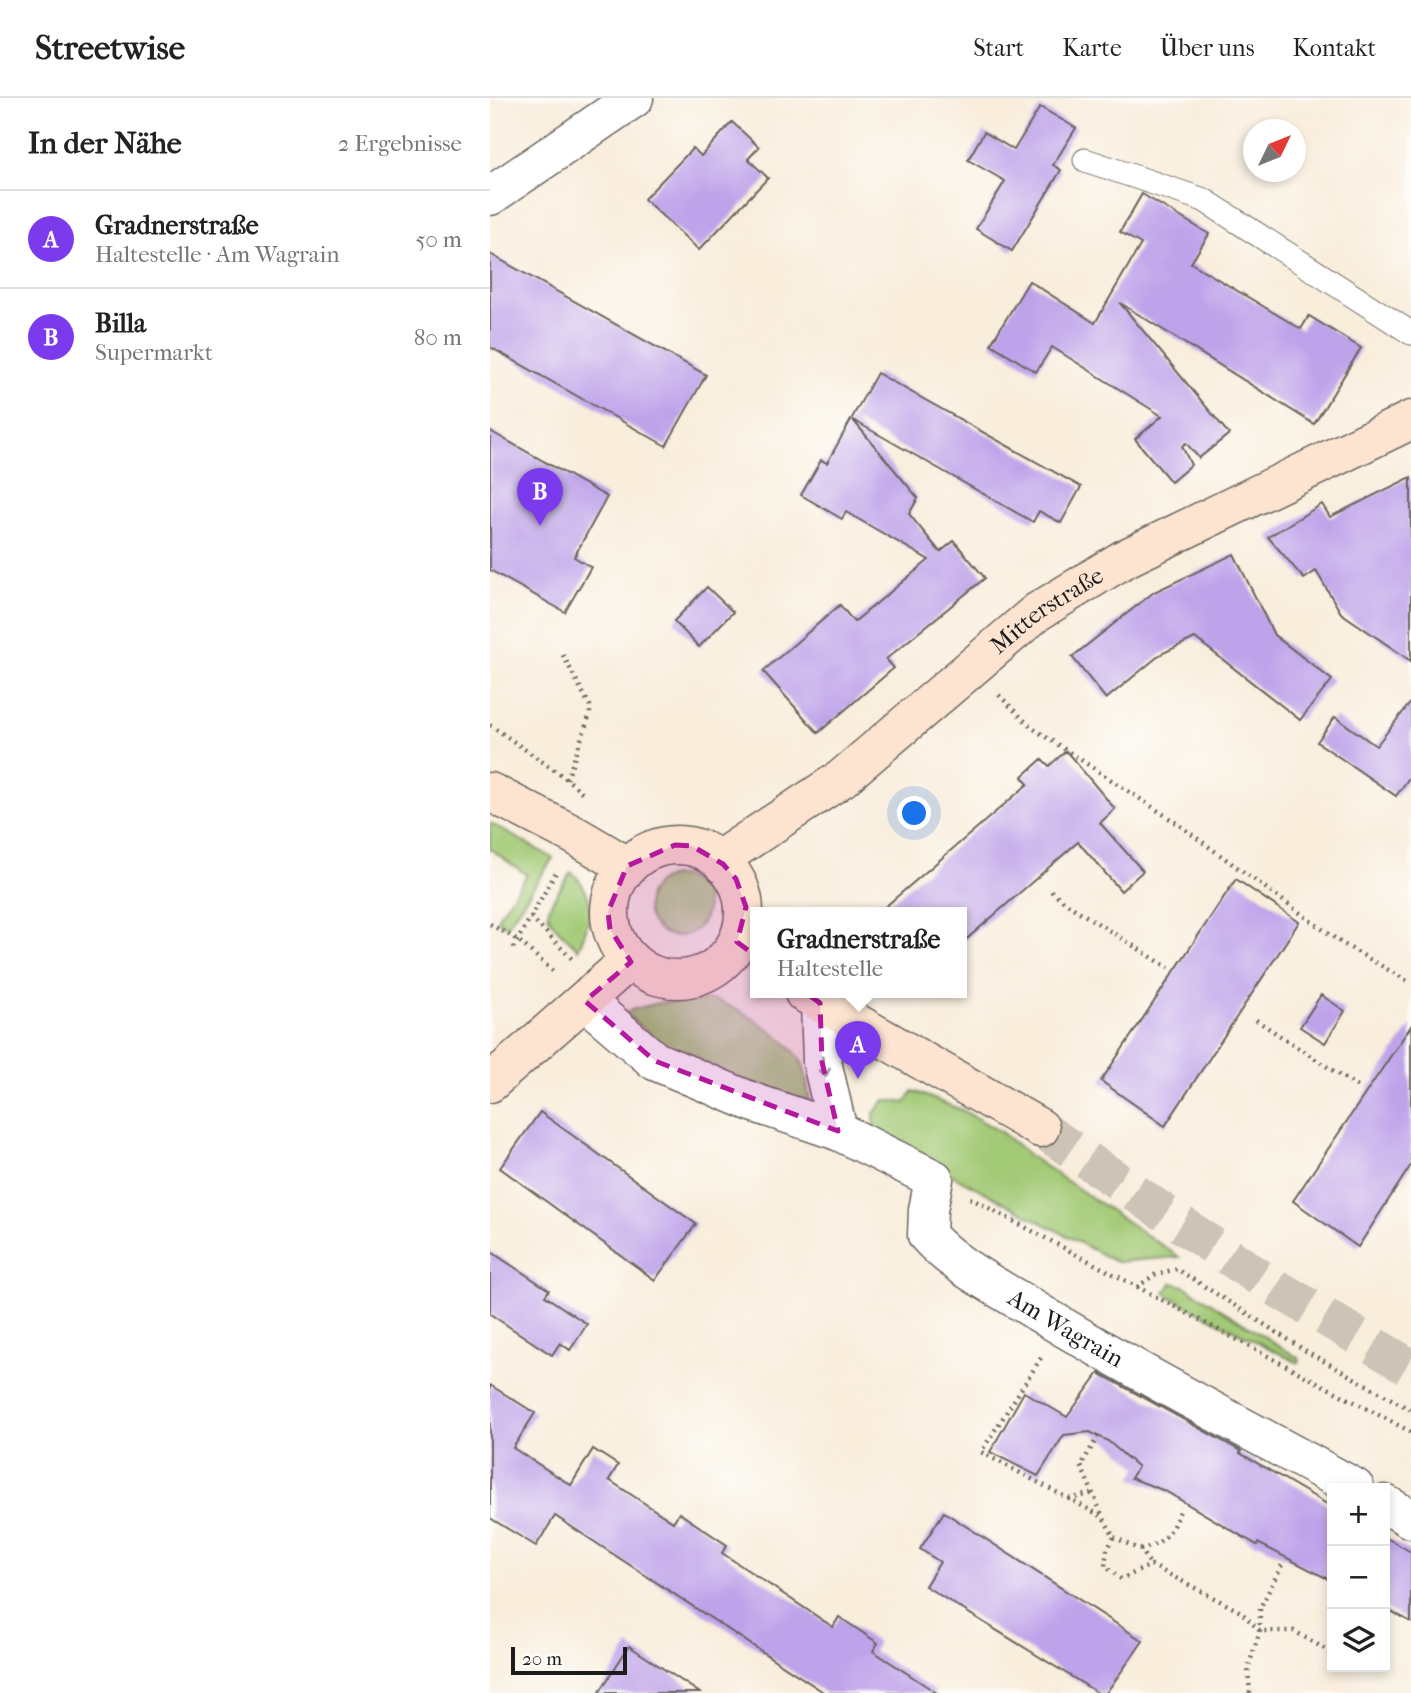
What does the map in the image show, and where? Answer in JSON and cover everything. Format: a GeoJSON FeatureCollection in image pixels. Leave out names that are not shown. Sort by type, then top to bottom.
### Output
{"type":"FeatureCollection","features":[{"type":"Feature","properties":{"kind":"main road","name":"Mitterstraße"},"geometry":{"type":"LineString","coordinates":[[723,864],[732,851],[841,779],[1037,612],[1124,559],[1411,420]]}},
{"type":"Feature","properties":{"kind":"main road"},"geometry":{"type":"LineString","coordinates":[[490,792],[576,836],[627,866]]}},
{"type":"Feature","properties":{"kind":"main road"},"geometry":{"type":"LineString","coordinates":[[674,845],[692,846],[707,852],[723,864],[740,886],[746,907],[745,950],[724,958],[708,972],[690,978],[670,979],[650,973],[630,960],[610,929],[608,912],[611,895],[627,866],[658,848],[674,845]]}},
{"type":"Feature","properties":{"kind":"main road"},"geometry":{"type":"LineString","coordinates":[[490,1083],[572,989],[630,960]]}},
{"type":"Feature","properties":{"kind":"main road"},"geometry":{"type":"LineString","coordinates":[[812,998],[1040,1128]]}},
{"type":"Feature","properties":{"kind":"street"},"geometry":{"type":"LineString","coordinates":[[490,195],[634,98]]}},
{"type":"Feature","properties":{"kind":"street"},"geometry":{"type":"LineString","coordinates":[[572,989],[655,1061],[752,1102],[838,1131],[934,1179]]}},
{"type":"Feature","properties":{"kind":"street"},"geometry":{"type":"LineString","coordinates":[[812,998],[822,1062],[838,1131]]}},
{"type":"Feature","properties":{"kind":"street","name":"Am Wagrain"},"geometry":{"type":"LineString","coordinates":[[934,1179],[928,1210],[928,1235],[936,1245],[982,1278],[1062,1327],[1346,1483]]}},
{"type":"Feature","properties":{"kind":"street"},"geometry":{"type":"LineString","coordinates":[[1390,1507],[1411,1519]]}},
{"type":"Feature","properties":{"kind":"lane"},"geometry":{"type":"LineString","coordinates":[[1085,160],[1204,200],[1411,333]]}},
{"type":"Feature","properties":{"kind":"path"},"geometry":{"type":"LineString","coordinates":[[563,655],[590,706],[590,714],[567,779]]}},
{"type":"Feature","properties":{"kind":"path"},"geometry":{"type":"LineString","coordinates":[[971,667],[1031,727],[1172,820],[1340,942],[1411,983]]}},
{"type":"Feature","properties":{"kind":"path"},"geometry":{"type":"LineString","coordinates":[[490,724],[567,779],[590,799]]}},
{"type":"Feature","properties":{"kind":"path"},"geometry":{"type":"LineString","coordinates":[[513,947],[562,862]]}},
{"type":"Feature","properties":{"kind":"path"},"geometry":{"type":"LineString","coordinates":[[1051,891],[1070,906],[1169,968]]}},
{"type":"Feature","properties":{"kind":"path"},"geometry":{"type":"LineString","coordinates":[[531,917],[573,960]]}},
{"type":"Feature","properties":{"kind":"path"},"geometry":{"type":"LineString","coordinates":[[490,924],[518,940],[572,989]]}},
{"type":"Feature","properties":{"kind":"path"},"geometry":{"type":"LineString","coordinates":[[1256,1020],[1361,1089]]}},
{"type":"Feature","properties":{"kind":"path"},"geometry":{"type":"LineString","coordinates":[[934,1179],[1411,1433]]}},
{"type":"Feature","properties":{"kind":"path"},"geometry":{"type":"LineString","coordinates":[[1136,1287],[1156,1274],[1177,1269],[1306,1351],[1411,1410]]}},
{"type":"Feature","properties":{"kind":"path"},"geometry":{"type":"LineString","coordinates":[[1062,1327],[981,1452],[1103,1517]]}},
{"type":"Feature","properties":{"kind":"path"},"geometry":{"type":"LineString","coordinates":[[1098,1436],[1081,1466],[1114,1536],[1140,1550],[1151,1565],[1241,1612],[1260,1631],[1294,1631],[1327,1650]]}},
{"type":"Feature","properties":{"kind":"path"},"geometry":{"type":"LineString","coordinates":[[1069,1499],[1094,1493]]}},
{"type":"Feature","properties":{"kind":"path"},"geometry":{"type":"LineString","coordinates":[[1140,1550],[1159,1544],[1170,1532],[1182,1507]]}},
{"type":"Feature","properties":{"kind":"path"},"geometry":{"type":"LineString","coordinates":[[1114,1536],[1107,1550],[1105,1566],[1121,1579],[1151,1565]]}},
{"type":"Feature","properties":{"kind":"path"},"geometry":{"type":"LineString","coordinates":[[1250,1693],[1248,1668],[1260,1631],[1260,1608],[1283,1563]]}},
{"type":"Feature","properties":{"kind":"highlighted area"},"geometry":{"type":"Polygon","coordinates":[[[675,845],[692,846],[723,864],[736,879],[746,907],[737,942],[820,1003],[822,1062],[838,1131],[655,1061],[585,1001],[631,962],[610,929],[608,912],[627,866],[675,845]]]}},
{"type":"Feature","properties":{"kind":"green space"},"geometry":{"type":"Polygon","coordinates":[[[490,823],[553,858],[507,926],[500,923],[498,917],[527,875],[490,849],[490,823]]]}},
{"type":"Feature","properties":{"kind":"green space"},"geometry":{"type":"Polygon","coordinates":[[[571,872],[585,890],[590,908],[587,928],[578,949],[550,920],[548,914],[549,907],[571,872]]]}},
{"type":"Feature","properties":{"kind":"green space"},"geometry":{"type":"Polygon","coordinates":[[[671,876],[683,876],[699,884],[705,894],[705,918],[699,928],[683,936],[671,936],[655,928],[647,912],[647,900],[655,884],[671,876]]]}},
{"type":"Feature","properties":{"kind":"green space"},"geometry":{"type":"Polygon","coordinates":[[[714,1000],[761,1024],[793,1050],[804,1068],[810,1102],[678,1059],[624,1012],[658,1003],[714,1000]]]}},
{"type":"Feature","properties":{"kind":"green space"},"geometry":{"type":"Polygon","coordinates":[[[913,1091],[962,1110],[1001,1132],[1030,1156],[1179,1257],[1116,1262],[886,1140],[874,1128],[874,1113],[885,1100],[905,1103],[913,1091]]]}},
{"type":"Feature","properties":{"kind":"green space"},"geometry":{"type":"Polygon","coordinates":[[[1172,1283],[1184,1286],[1300,1359],[1298,1363],[1170,1297],[1165,1292],[1172,1283]]]}},
{"type":"Feature","properties":{"kind":"building"},"geometry":{"type":"Polygon","coordinates":[[[1040,107],[1076,128],[1053,165],[1061,170],[1012,251],[976,229],[1005,181],[968,160],[984,132],[1014,150],[1040,107]]]}},
{"type":"Feature","properties":{"kind":"building"},"geometry":{"type":"Polygon","coordinates":[[[732,122],[759,147],[748,159],[768,178],[699,250],[644,199],[693,148],[701,156],[732,122]]]}},
{"type":"Feature","properties":{"kind":"building"},"geometry":{"type":"Polygon","coordinates":[[[1142,194],[1209,234],[1191,263],[1301,329],[1309,316],[1361,348],[1314,424],[1120,303],[1229,434],[1199,458],[1186,443],[1182,446],[1191,465],[1171,482],[1135,439],[1162,416],[1052,347],[1036,372],[991,344],[1029,281],[1095,323],[1141,244],[1120,232],[1142,194]]]}},
{"type":"Feature","properties":{"kind":"building"},"geometry":{"type":"Polygon","coordinates":[[[490,254],[706,375],[666,446],[490,347],[490,254]]]}},
{"type":"Feature","properties":{"kind":"building"},"geometry":{"type":"Polygon","coordinates":[[[877,373],[1081,487],[1061,523],[1039,511],[1033,522],[853,420],[918,498],[909,514],[940,552],[954,541],[985,578],[886,659],[894,668],[818,733],[763,671],[840,605],[854,622],[929,560],[846,512],[842,519],[801,495],[821,460],[827,463],[877,373]]]}},
{"type":"Feature","properties":{"kind":"building"},"geometry":{"type":"Polygon","coordinates":[[[490,431],[607,497],[574,557],[591,567],[565,612],[490,570],[490,431]]]}},
{"type":"Feature","properties":{"kind":"building"},"geometry":{"type":"Polygon","coordinates":[[[1411,477],[1411,661],[1341,613],[1316,571],[1304,579],[1268,537],[1322,504],[1330,517],[1411,477]]]}},
{"type":"Feature","properties":{"kind":"building"},"geometry":{"type":"Polygon","coordinates":[[[1234,554],[1274,635],[1332,680],[1300,720],[1195,638],[1161,654],[1106,699],[1072,657],[1154,592],[1234,554]]]}},
{"type":"Feature","properties":{"kind":"building"},"geometry":{"type":"Polygon","coordinates":[[[707,587],[733,612],[699,647],[674,621],[707,587]]]}},
{"type":"Feature","properties":{"kind":"building"},"geometry":{"type":"Polygon","coordinates":[[[1411,702],[1411,775],[1396,796],[1317,742],[1335,717],[1376,746],[1411,702]]]}},
{"type":"Feature","properties":{"kind":"building"},"geometry":{"type":"Polygon","coordinates":[[[1066,751],[1115,809],[1100,823],[1143,871],[1121,891],[1078,842],[967,939],[967,907],[885,907],[1028,784],[1022,777],[1042,759],[1049,766],[1066,751]]]}},
{"type":"Feature","properties":{"kind":"building"},"geometry":{"type":"Polygon","coordinates":[[[1236,879],[1299,922],[1165,1126],[1101,1081],[1236,879]]]}},
{"type":"Feature","properties":{"kind":"building"},"geometry":{"type":"Polygon","coordinates":[[[1321,995],[1345,1011],[1325,1043],[1300,1027],[1321,995]]]}},
{"type":"Feature","properties":{"kind":"building"},"geometry":{"type":"Polygon","coordinates":[[[1411,1026],[1411,1165],[1358,1247],[1293,1201],[1411,1026]]]}},
{"type":"Feature","properties":{"kind":"building"},"geometry":{"type":"Polygon","coordinates":[[[540,1112],[696,1224],[655,1280],[500,1168],[540,1112]]]}},
{"type":"Feature","properties":{"kind":"building"},"geometry":{"type":"Polygon","coordinates":[[[490,1251],[549,1290],[545,1296],[587,1324],[570,1350],[560,1343],[552,1355],[490,1314],[490,1251]]]}},
{"type":"Feature","properties":{"kind":"building"},"geometry":{"type":"Polygon","coordinates":[[[1099,1373],[1241,1451],[1240,1453],[1327,1504],[1327,1578],[1258,1543],[1257,1545],[1165,1491],[1131,1478],[1138,1467],[1108,1441],[1090,1432],[1064,1435],[1038,1476],[990,1452],[1024,1392],[1067,1417],[1099,1373]]]}},
{"type":"Feature","properties":{"kind":"building"},"geometry":{"type":"Polygon","coordinates":[[[490,1385],[535,1413],[513,1448],[571,1485],[593,1449],[618,1465],[609,1480],[673,1522],[679,1513],[727,1545],[722,1553],[833,1627],[839,1617],[878,1643],[873,1651],[937,1693],[825,1693],[555,1516],[536,1546],[490,1518],[490,1385]]]}},
{"type":"Feature","properties":{"kind":"building"},"geometry":{"type":"Polygon","coordinates":[[[944,1512],[1143,1641],[1106,1693],[1098,1693],[925,1586],[940,1562],[920,1549],[944,1512]]]}},
{"type":"Feature","properties":{"kind":"building"},"geometry":{"type":"Polygon","coordinates":[[[1390,1540],[1411,1552],[1411,1622],[1390,1611],[1390,1540]]]}},
{"type":"Feature","properties":{"kind":"building"},"geometry":{"type":"Polygon","coordinates":[[[629,1646],[700,1693],[599,1693],[629,1646]]]}},
{"type":"Feature","properties":{"kind":"tunnel"},"geometry":{"type":"LineString","coordinates":[[1040,1128],[1263,1280],[1411,1368]]}},
{"type":"Feature","properties":{"kind":"place","name":"Billa"},"geometry":{"type":"Point","coordinates":[540,526]}},
{"type":"Feature","properties":{"kind":"place","name":"Gradnerstraße"},"geometry":{"type":"Point","coordinates":[858,1079]}}]}
